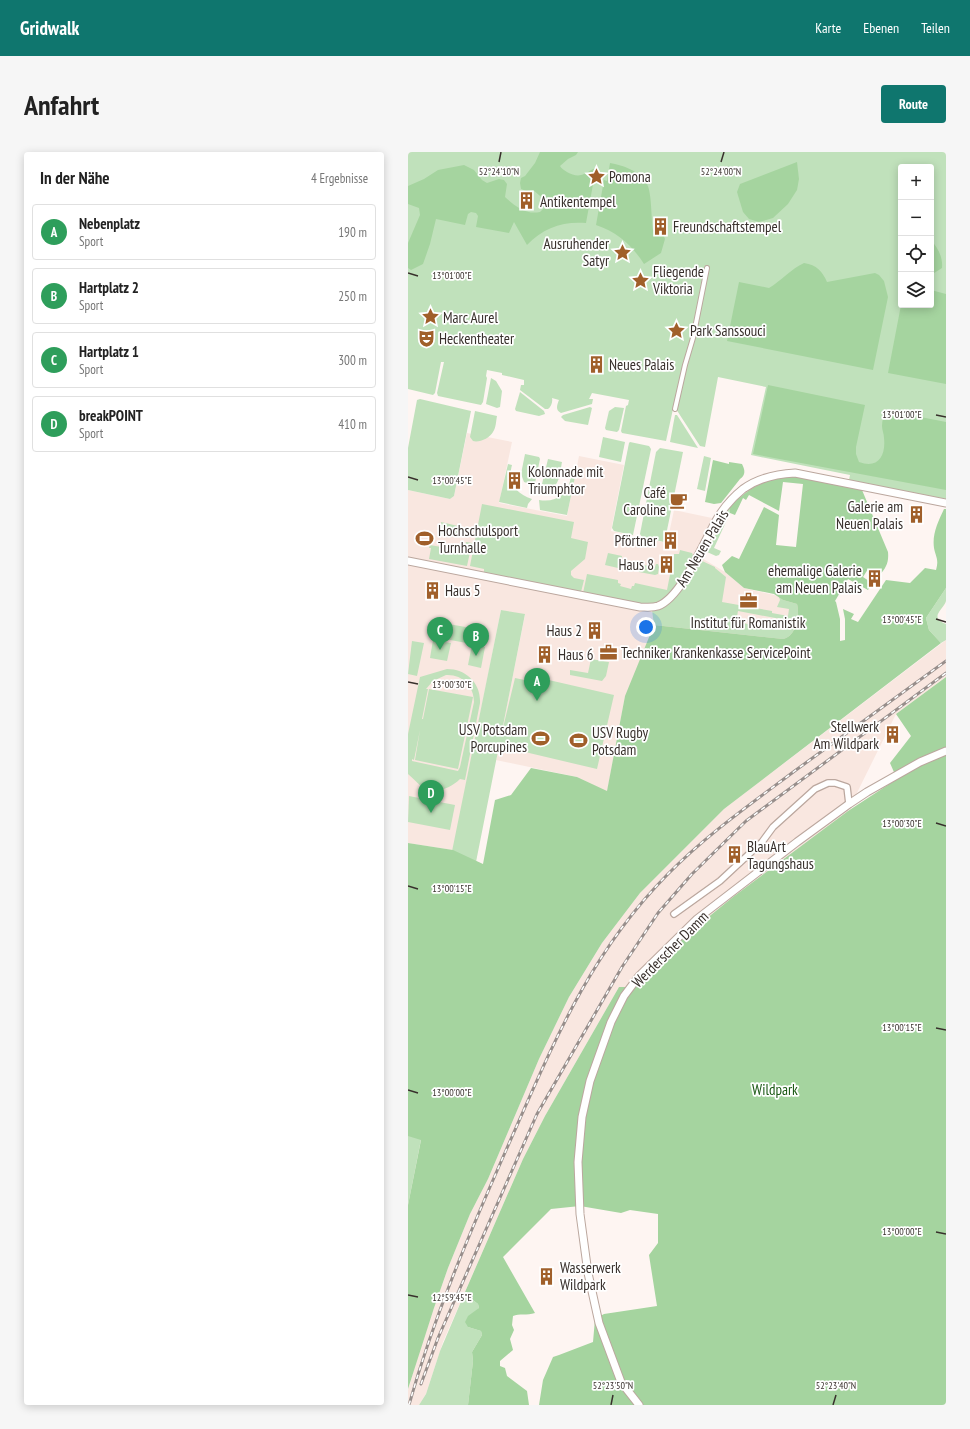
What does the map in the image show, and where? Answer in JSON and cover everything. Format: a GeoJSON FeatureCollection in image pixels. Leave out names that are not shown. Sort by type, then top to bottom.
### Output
{"type":"FeatureCollection","features":[{"type":"Feature","properties":{"kind":"street"},"geometry":{"type":"LineString","coordinates":[[675,409],[684,365],[693,338],[708,268]]}},
{"type":"Feature","properties":{"kind":"street","name":"Am Neuen Palais"},"geometry":{"type":"LineString","coordinates":[[408,561],[650,608],[664,603],[677,591],[717,518],[732,499],[752,483],[765,478],[779,474],[795,473],[946,503]]}},
{"type":"Feature","properties":{"kind":"street","name":"Werderscher Damm"},"geometry":{"type":"LineString","coordinates":[[639,1405],[621,1382],[599,1323],[592,1295],[582,1233],[578,1186],[580,1131],[585,1099],[600,1049],[611,1022],[624,996],[639,976],[697,919],[849,804],[920,762],[946,751]]}},
{"type":"Feature","properties":{"kind":"street","name":"Werderscher Damm"},"geometry":{"type":"LineString","coordinates":[[674,914],[720,881],[762,842],[773,827],[815,789],[828,783],[835,783],[848,787],[849,804]]}},
{"type":"Feature","properties":{"kind":"shaded area"},"geometry":{"type":"Polygon","coordinates":[[[467,433],[512,442],[499,503],[567,516],[579,456],[624,465],[611,531],[667,543],[674,510],[712,518],[695,554],[725,572],[744,588],[800,601],[798,641],[625,696],[607,792],[577,777],[496,760],[525,615],[501,610],[453,850],[408,843],[408,490],[450,499],[454,496],[467,433]]]}},
{"type":"Feature","properties":{"kind":"shaded area"},"geometry":{"type":"Polygon","coordinates":[[[946,640],[946,677],[896,714],[848,811],[733,897],[690,932],[633,987],[619,987],[545,1116],[523,1159],[443,1342],[426,1394],[419,1405],[408,1405],[408,1390],[421,1345],[448,1268],[470,1214],[488,1179],[539,1059],[569,997],[602,943],[640,893],[724,809],[946,640]]]}},
{"type":"Feature","properties":{"kind":"green space","name":"Park Sanssouci"},"geometry":{"type":"Polygon","coordinates":[[[408,152],[946,152],[946,499],[849,480],[850,475],[751,455],[766,387],[718,377],[705,447],[700,446],[676,409],[673,409],[666,441],[622,433],[621,431],[626,406],[628,405],[629,400],[592,393],[589,399],[593,399],[592,404],[561,413],[557,409],[559,400],[552,398],[550,407],[545,409],[520,390],[521,385],[524,385],[524,380],[487,370],[483,402],[481,405],[438,396],[437,393],[444,362],[441,362],[435,393],[433,395],[408,389],[408,152]]]}},
{"type":"Feature","properties":{"kind":"green space"},"geometry":{"type":"Polygon","coordinates":[[[540,152],[578,152],[560,166],[566,172],[572,174],[585,174],[596,168],[586,223],[569,223],[554,227],[540,234],[527,245],[514,222],[509,233],[476,227],[478,216],[476,213],[471,212],[468,214],[465,225],[436,219],[423,264],[411,270],[408,268],[408,243],[420,215],[419,208],[408,204],[408,186],[424,179],[438,170],[464,165],[474,170],[482,180],[487,183],[499,179],[504,180],[507,184],[505,197],[525,211],[535,213],[540,212],[545,207],[545,200],[533,190],[526,191],[521,189],[520,183],[521,178],[525,176],[535,163],[540,152]]]}},
{"type":"Feature","properties":{"kind":"green space"},"geometry":{"type":"Polygon","coordinates":[[[797,162],[799,179],[797,190],[788,204],[773,218],[759,222],[749,219],[743,212],[737,192],[740,184],[797,162]]]}},
{"type":"Feature","properties":{"kind":"green space"},"geometry":{"type":"Polygon","coordinates":[[[610,163],[626,167],[641,176],[649,188],[653,230],[663,234],[665,239],[661,253],[644,264],[629,245],[617,235],[596,225],[604,180],[607,181],[610,163]]]}},
{"type":"Feature","properties":{"kind":"green space"},"geometry":{"type":"Polygon","coordinates":[[[934,244],[940,253],[942,268],[934,273],[934,244]]]}},
{"type":"Feature","properties":{"kind":"green space"},"geometry":{"type":"Polygon","coordinates":[[[804,263],[812,265],[818,269],[827,282],[875,273],[884,281],[888,297],[873,370],[727,341],[739,282],[769,288],[804,263]]]}},
{"type":"Feature","properties":{"kind":"green space"},"geometry":{"type":"Polygon","coordinates":[[[934,291],[946,294],[946,384],[888,373],[900,308],[934,308],[934,291]]]}},
{"type":"Feature","properties":{"kind":"green space"},"geometry":{"type":"Polygon","coordinates":[[[491,378],[496,381],[502,391],[500,407],[497,408],[486,404],[491,378]]]}},
{"type":"Feature","properties":{"kind":"green space"},"geometry":{"type":"Polygon","coordinates":[[[768,385],[865,405],[856,447],[856,454],[859,462],[866,464],[876,462],[884,450],[882,424],[885,410],[946,422],[946,490],[753,454],[768,385]]]}},
{"type":"Feature","properties":{"kind":"green space"},"geometry":{"type":"Polygon","coordinates":[[[520,392],[544,411],[545,414],[539,416],[516,411],[515,409],[520,392]]]}},
{"type":"Feature","properties":{"kind":"green space"},"geometry":{"type":"Polygon","coordinates":[[[420,399],[471,411],[454,496],[450,499],[408,490],[408,448],[417,400],[420,399]]]}},
{"type":"Feature","properties":{"kind":"green space"},"geometry":{"type":"Polygon","coordinates":[[[590,407],[592,408],[588,425],[565,421],[561,417],[563,415],[590,407]]]}},
{"type":"Feature","properties":{"kind":"green space"},"geometry":{"type":"Polygon","coordinates":[[[615,407],[624,408],[619,430],[617,432],[606,430],[605,428],[609,411],[615,407]]]}},
{"type":"Feature","properties":{"kind":"green space"},"geometry":{"type":"Polygon","coordinates":[[[475,411],[497,416],[495,429],[492,434],[481,441],[473,441],[470,437],[475,411]]]}},
{"type":"Feature","properties":{"kind":"green space"},"geometry":{"type":"Polygon","coordinates":[[[675,415],[677,415],[698,448],[670,442],[675,415]]]}},
{"type":"Feature","properties":{"kind":"green space"},"geometry":{"type":"Polygon","coordinates":[[[603,437],[625,442],[621,462],[599,457],[603,437]]]}},
{"type":"Feature","properties":{"kind":"green space"},"geometry":{"type":"Polygon","coordinates":[[[630,442],[649,446],[651,449],[633,535],[614,531],[612,528],[630,442]]]}},
{"type":"Feature","properties":{"kind":"green space"},"geometry":{"type":"Polygon","coordinates":[[[660,448],[683,452],[664,542],[642,537],[640,534],[656,452],[660,448]]]}},
{"type":"Feature","properties":{"kind":"green space"},"geometry":{"type":"Polygon","coordinates":[[[525,454],[539,457],[540,459],[535,483],[530,484],[524,482],[521,474],[525,454]]]}},
{"type":"Feature","properties":{"kind":"green space"},"geometry":{"type":"Polygon","coordinates":[[[704,456],[711,458],[705,491],[697,489],[704,456]]]}},
{"type":"Feature","properties":{"kind":"green space"},"geometry":{"type":"Polygon","coordinates":[[[548,459],[562,462],[557,483],[551,488],[546,488],[545,485],[542,484],[548,459]]]}},
{"type":"Feature","properties":{"kind":"green space"},"geometry":{"type":"Polygon","coordinates":[[[713,460],[729,464],[729,462],[742,464],[744,468],[743,476],[721,503],[714,504],[705,502],[713,460]]]}},
{"type":"Feature","properties":{"kind":"green space"},"geometry":{"type":"Polygon","coordinates":[[[508,464],[512,465],[511,477],[514,487],[521,494],[532,499],[527,508],[499,502],[508,464]]]}},
{"type":"Feature","properties":{"kind":"green space"},"geometry":{"type":"Polygon","coordinates":[[[799,476],[862,490],[888,552],[886,565],[879,576],[868,569],[863,577],[872,583],[868,590],[848,579],[835,601],[840,619],[840,641],[845,640],[845,619],[843,609],[854,614],[851,619],[858,622],[886,580],[910,583],[925,568],[936,570],[937,561],[934,548],[934,538],[936,528],[944,509],[946,509],[946,588],[926,618],[929,630],[941,643],[724,809],[640,893],[602,943],[569,997],[539,1059],[488,1179],[470,1214],[448,1268],[408,1389],[408,1205],[421,1140],[408,1136],[408,843],[453,850],[483,864],[495,800],[511,795],[531,768],[577,777],[607,791],[625,696],[654,625],[783,639],[791,634],[796,625],[798,614],[797,604],[783,600],[774,594],[744,588],[725,572],[722,565],[732,556],[739,559],[764,507],[779,515],[776,545],[796,547],[803,484],[783,482],[779,511],[749,495],[746,500],[743,498],[735,515],[730,513],[729,508],[752,488],[760,484],[778,479],[799,476]]]}},
{"type":"Feature","properties":{"kind":"green space"},"geometry":{"type":"Polygon","coordinates":[[[571,477],[575,477],[567,515],[540,510],[539,500],[545,501],[556,499],[564,493],[571,477]]]}},
{"type":"Feature","properties":{"kind":"green space"},"geometry":{"type":"Polygon","coordinates":[[[482,504],[574,522],[571,538],[588,542],[585,559],[571,571],[571,575],[574,578],[584,580],[581,592],[484,573],[484,569],[470,566],[482,504]]]}},
{"type":"Feature","properties":{"kind":"green space"},"geometry":{"type":"Polygon","coordinates":[[[729,508],[730,513],[714,548],[721,551],[719,555],[716,556],[707,552],[718,530],[718,527],[729,508]]]}},
{"type":"Feature","properties":{"kind":"green space"},"geometry":{"type":"Polygon","coordinates":[[[441,522],[458,526],[456,535],[440,534],[441,522]]]}},
{"type":"Feature","properties":{"kind":"green space"},"geometry":{"type":"Polygon","coordinates":[[[466,542],[472,543],[467,566],[429,559],[431,548],[429,548],[430,545],[464,551],[466,542]]]}},
{"type":"Feature","properties":{"kind":"green space"},"geometry":{"type":"Polygon","coordinates":[[[680,550],[692,553],[694,557],[671,594],[657,603],[646,605],[583,593],[587,574],[618,580],[618,583],[621,584],[620,586],[631,589],[635,583],[667,590],[674,554],[679,554],[680,550]]]}},
{"type":"Feature","properties":{"kind":"green space"},"geometry":{"type":"Polygon","coordinates":[[[608,553],[622,556],[620,567],[618,568],[605,565],[608,553]]]}},
{"type":"Feature","properties":{"kind":"green space"},"geometry":{"type":"Polygon","coordinates":[[[700,560],[715,567],[726,577],[722,602],[772,611],[772,613],[788,616],[789,609],[777,607],[780,600],[779,597],[783,600],[797,604],[798,614],[796,625],[791,634],[783,639],[654,625],[652,610],[667,604],[678,595],[700,560]],[[738,611],[736,622],[784,630],[786,620],[738,611]]]}},
{"type":"Feature","properties":{"kind":"green space"},"geometry":{"type":"Polygon","coordinates":[[[641,561],[644,561],[643,565],[655,567],[656,564],[658,564],[658,574],[655,575],[639,572],[638,566],[641,561]]]}},
{"type":"Feature","properties":{"kind":"green space"},"geometry":{"type":"Polygon","coordinates":[[[946,588],[946,601],[938,613],[938,619],[946,624],[946,640],[941,643],[929,630],[926,618],[946,588]]]}},
{"type":"Feature","properties":{"kind":"green space"},"geometry":{"type":"Polygon","coordinates":[[[501,610],[525,614],[501,736],[515,678],[539,683],[540,678],[614,695],[597,769],[499,746],[408,1205],[408,1068],[501,610]]]}},
{"type":"Feature","properties":{"kind":"green space"},"geometry":{"type":"Polygon","coordinates":[[[437,622],[477,629],[474,644],[485,647],[481,668],[468,665],[472,644],[434,637],[437,622]]]}},
{"type":"Feature","properties":{"kind":"green space"},"geometry":{"type":"Polygon","coordinates":[[[433,640],[451,643],[447,661],[430,658],[433,640]]]}},
{"type":"Feature","properties":{"kind":"green space"},"geometry":{"type":"Polygon","coordinates":[[[412,641],[424,643],[417,676],[408,674],[412,641]]]}},
{"type":"Feature","properties":{"kind":"green space"},"geometry":{"type":"Polygon","coordinates":[[[591,659],[609,662],[606,676],[602,681],[570,675],[570,670],[588,673],[591,659]]]}},
{"type":"Feature","properties":{"kind":"green space"},"geometry":{"type":"Polygon","coordinates":[[[447,669],[454,670],[466,674],[471,678],[478,689],[480,696],[480,703],[465,780],[460,779],[447,788],[437,790],[422,787],[408,774],[408,734],[420,677],[447,669]],[[446,675],[433,681],[426,689],[428,689],[422,719],[429,689],[473,697],[458,769],[415,760],[420,730],[414,760],[412,759],[412,761],[458,771],[474,702],[472,691],[466,682],[452,675],[446,675]]]}},
{"type":"Feature","properties":{"kind":"green space","name":"Wildpark"},"geometry":{"type":"Polygon","coordinates":[[[946,677],[946,1405],[539,1405],[543,1380],[553,1357],[593,1342],[595,1319],[604,1314],[657,1306],[649,1255],[658,1243],[658,1214],[630,1210],[621,1213],[580,1206],[551,1209],[503,1257],[535,1313],[513,1316],[512,1325],[514,1330],[510,1339],[513,1350],[500,1361],[500,1366],[505,1368],[507,1376],[527,1391],[529,1405],[468,1405],[473,1361],[472,1352],[482,1335],[481,1331],[468,1327],[465,1322],[468,1316],[479,1308],[478,1304],[465,1292],[523,1159],[545,1116],[619,987],[633,987],[690,932],[733,897],[848,811],[897,779],[890,763],[911,736],[896,714],[946,677]]]}},
{"type":"Feature","properties":{"kind":"green space"},"geometry":{"type":"Polygon","coordinates":[[[409,796],[455,805],[450,830],[408,822],[409,796]]]}},
{"type":"Feature","properties":{"kind":"green space"},"geometry":{"type":"Polygon","coordinates":[[[465,1292],[478,1304],[479,1308],[468,1327],[481,1331],[482,1335],[472,1352],[473,1361],[468,1405],[419,1405],[426,1394],[440,1351],[465,1292]]]}},
{"type":"Feature","properties":{"kind":"railway"},"geometry":{"type":"LineString","coordinates":[[409,1405],[441,1307],[466,1243],[507,1148],[540,1074],[574,1004],[615,937],[639,906],[667,875],[697,846],[746,807],[946,661]]}},
{"type":"Feature","properties":{"kind":"railway"},"geometry":{"type":"LineString","coordinates":[[421,1384],[438,1338],[537,1114],[622,967],[658,913],[692,874],[746,821],[946,673]]}},
{"type":"Feature","properties":{"kind":"place","name":"Pomona"},"geometry":{"type":"Point","coordinates":[596,176]}},
{"type":"Feature","properties":{"kind":"place","name":"Antikentempel"},"geometry":{"type":"Point","coordinates":[527,201]}},
{"type":"Feature","properties":{"kind":"place","name":"Freundschaftstempel"},"geometry":{"type":"Point","coordinates":[660,226]}},
{"type":"Feature","properties":{"kind":"place","name":"Ausruhender Satyr"},"geometry":{"type":"Point","coordinates":[622,252]}},
{"type":"Feature","properties":{"kind":"place","name":"Fliegende Viktoria"},"geometry":{"type":"Point","coordinates":[640,280]}},
{"type":"Feature","properties":{"kind":"place","name":"Marc Aurel"},"geometry":{"type":"Point","coordinates":[430,317]}},
{"type":"Feature","properties":{"kind":"place","name":"Park Sanssouci"},"geometry":{"type":"Point","coordinates":[677,330]}},
{"type":"Feature","properties":{"kind":"place","name":"Heckentheater"},"geometry":{"type":"Point","coordinates":[426,338]}},
{"type":"Feature","properties":{"kind":"place","name":"Neues Palais"},"geometry":{"type":"Point","coordinates":[596,364]}},
{"type":"Feature","properties":{"kind":"place","name":"Kolonnade mit Triumphtor"},"geometry":{"type":"Point","coordinates":[515,480]}},
{"type":"Feature","properties":{"kind":"place","name":"Café Caroline"},"geometry":{"type":"Point","coordinates":[679,501]}},
{"type":"Feature","properties":{"kind":"place","name":"Galerie am Neuen Palais"},"geometry":{"type":"Point","coordinates":[916,515]}},
{"type":"Feature","properties":{"kind":"place","name":"Hochschulsport Turnhalle"},"geometry":{"type":"Point","coordinates":[425,539]}},
{"type":"Feature","properties":{"kind":"place","name":"Pförtner"},"geometry":{"type":"Point","coordinates":[670,540]}},
{"type":"Feature","properties":{"kind":"place","name":"Haus 8"},"geometry":{"type":"Point","coordinates":[667,564]}},
{"type":"Feature","properties":{"kind":"place","name":"ehemalige Galerie am Neuen Palais"},"geometry":{"type":"Point","coordinates":[875,579]}},
{"type":"Feature","properties":{"kind":"place","name":"Haus 5"},"geometry":{"type":"Point","coordinates":[432,590]}},
{"type":"Feature","properties":{"kind":"place","name":"Institut für Romanistik"},"geometry":{"type":"Point","coordinates":[748,601]}},
{"type":"Feature","properties":{"kind":"place","name":"Haus 2"},"geometry":{"type":"Point","coordinates":[595,630]}},
{"type":"Feature","properties":{"kind":"place","name":"Hartplatz 1"},"geometry":{"type":"Point","coordinates":[440,650]}},
{"type":"Feature","properties":{"kind":"place","name":"Techniker Krankenkasse ServicePoint"},"geometry":{"type":"Point","coordinates":[608,652]}},
{"type":"Feature","properties":{"kind":"place","name":"Haus 6"},"geometry":{"type":"Point","coordinates":[545,654]}},
{"type":"Feature","properties":{"kind":"place","name":"Hartplatz 2"},"geometry":{"type":"Point","coordinates":[476,656]}},
{"type":"Feature","properties":{"kind":"place","name":"Nebenplatz"},"geometry":{"type":"Point","coordinates":[537,701]}},
{"type":"Feature","properties":{"kind":"place","name":"Stellwerk Am Wildpark"},"geometry":{"type":"Point","coordinates":[892,735]}},
{"type":"Feature","properties":{"kind":"place","name":"USV Potsdam Porcupines"},"geometry":{"type":"Point","coordinates":[540,738]}},
{"type":"Feature","properties":{"kind":"place","name":"USV Rugby Potsdam"},"geometry":{"type":"Point","coordinates":[579,741]}},
{"type":"Feature","properties":{"kind":"place","name":"breakPOINT"},"geometry":{"type":"Point","coordinates":[431,813]}},
{"type":"Feature","properties":{"kind":"place","name":"BlauArt Tagungshaus"},"geometry":{"type":"Point","coordinates":[734,855]}},
{"type":"Feature","properties":{"kind":"place","name":"Wasserwerk Wildpark"},"geometry":{"type":"Point","coordinates":[547,1276]}}]}
